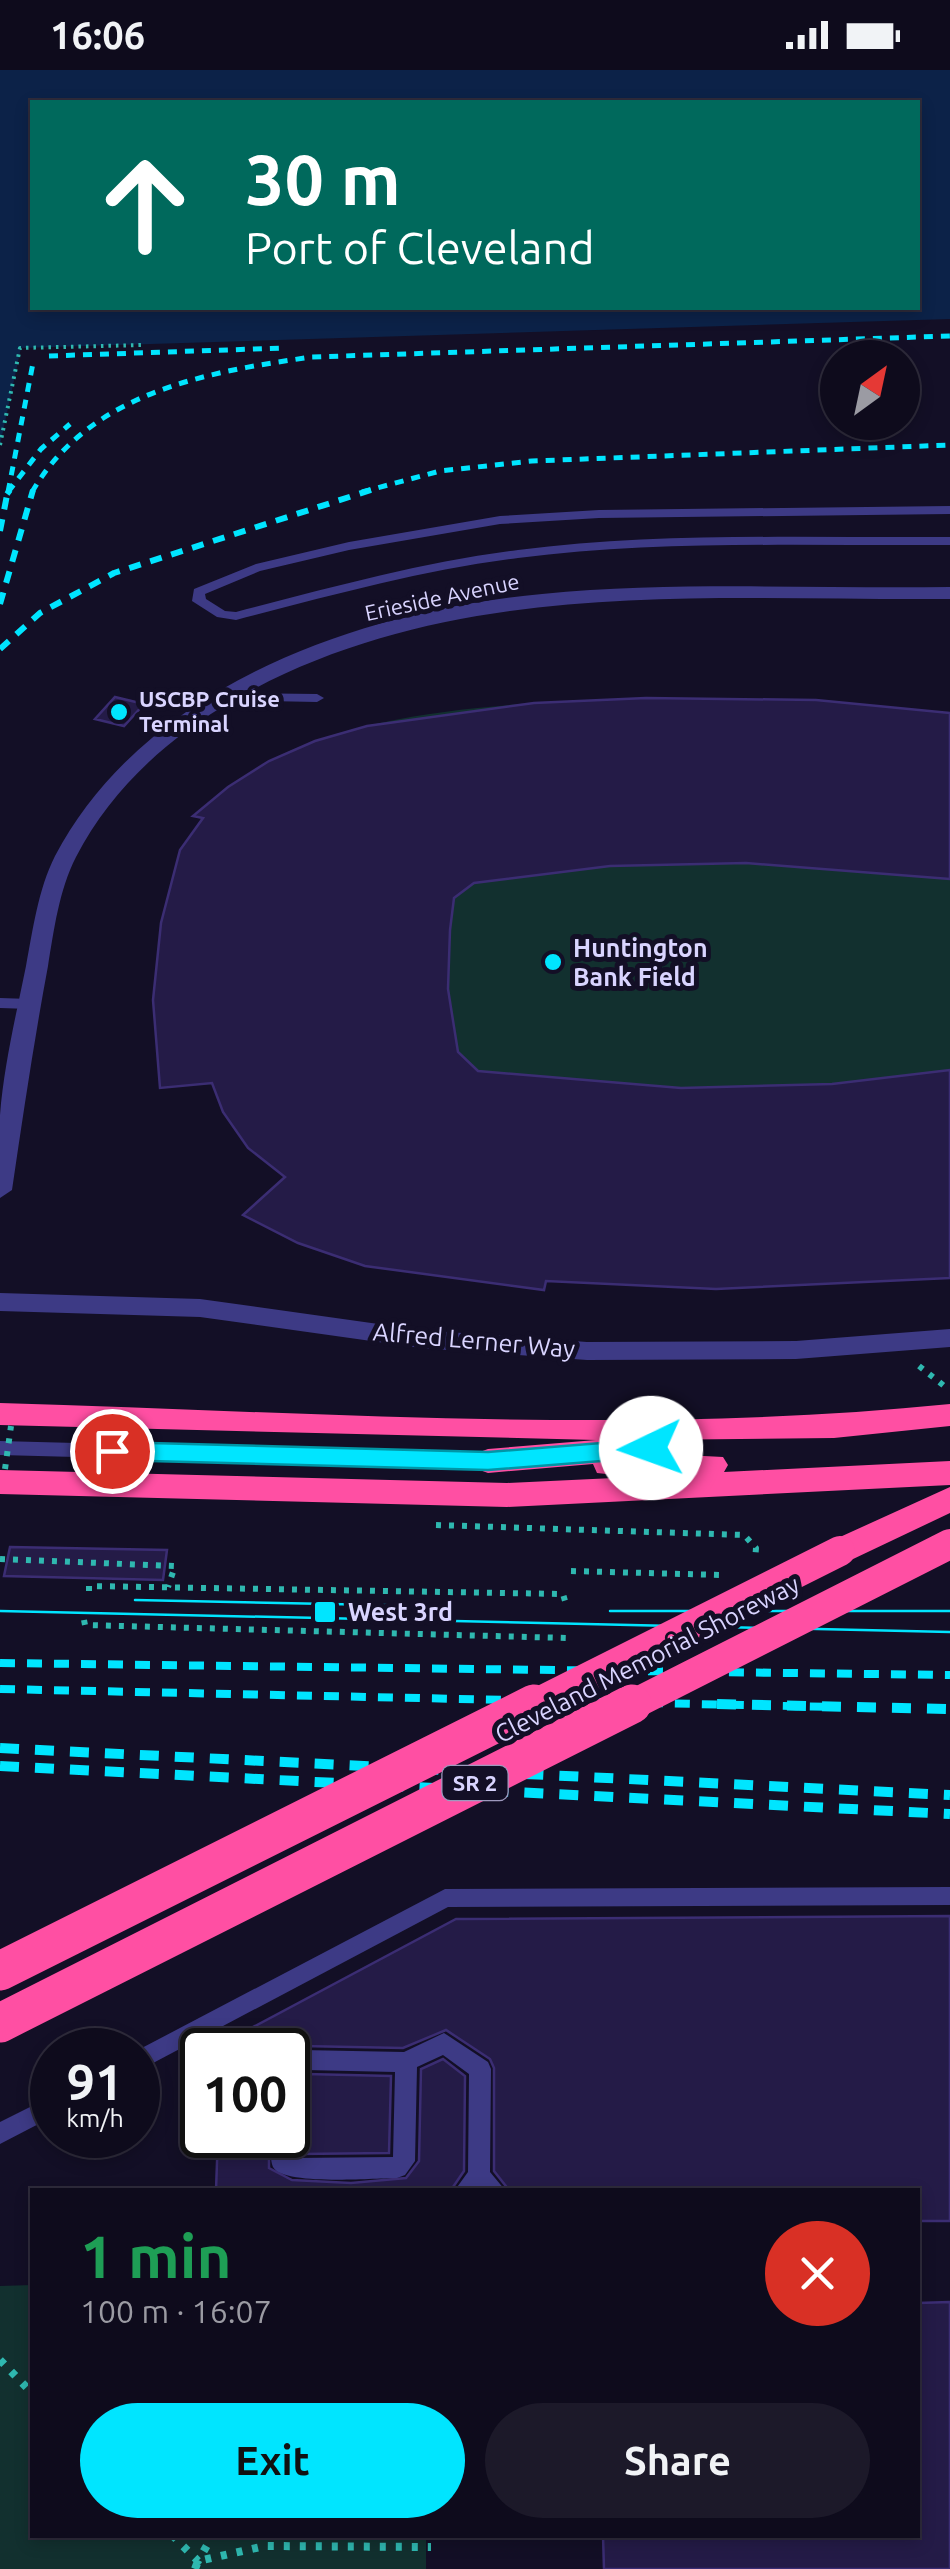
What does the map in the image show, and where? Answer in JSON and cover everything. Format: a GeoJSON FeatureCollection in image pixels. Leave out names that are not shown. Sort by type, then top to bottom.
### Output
{"type":"FeatureCollection","features":[{"type":"Feature","properties":{"kind":"highway"},"geometry":{"type":"LineString","coordinates":[[488,1461],[681,1446],[950,1415]]}},
{"type":"Feature","properties":{"kind":"highway"},"geometry":{"type":"LineString","coordinates":[[6,1420],[571,1430],[851,1425]]}},
{"type":"Feature","properties":{"kind":"highway"},"geometry":{"type":"LineString","coordinates":[[488,1461],[788,1465],[935,1473]]}},
{"type":"Feature","properties":{"kind":"highway"},"geometry":{"type":"LineString","coordinates":[[2,1475],[508,1495],[935,1473]]}},
{"type":"Feature","properties":{"kind":"highway","name":"Cleveland Memorial Shoreway"},"geometry":{"type":"LineString","coordinates":[[0,1971],[950,1500]]}},
{"type":"Feature","properties":{"kind":"highway","name":"Cleveland Memorial Shoreway"},"geometry":{"type":"LineString","coordinates":[[0,2024],[950,1544]]}},
{"type":"Feature","properties":{"kind":"street","name":"Erieside Avenue"},"geometry":{"type":"LineString","coordinates":[[0,1190],[30,1004],[58,875],[90,810],[108,790],[160,740],[222,698],[346,642],[426,619],[517,602],[596,596],[950,593]]}},
{"type":"Feature","properties":{"kind":"street","name":"Alfred Lerner Way"},"geometry":{"type":"LineString","coordinates":[[0,1302],[200,1308],[421,1339],[587,1351],[796,1350],[950,1338]]}},
{"type":"Feature","properties":{"kind":"lane"},"geometry":{"type":"LineString","coordinates":[[950,510],[599,514],[500,520],[330,550],[256,568],[198,592],[200,601],[222,614],[236,616],[382,578],[522,553],[621,546],[950,541]]}},
{"type":"Feature","properties":{"kind":"lane"},"geometry":{"type":"LineString","coordinates":[[222,698],[316,698]]}},
{"type":"Feature","properties":{"kind":"lane"},"geometry":{"type":"LineString","coordinates":[[0,1003],[30,1004]]}},
{"type":"Feature","properties":{"kind":"lane"},"geometry":{"type":"LineString","coordinates":[[0,1448],[488,1461]]}},
{"type":"Feature","properties":{"kind":"lane"},"geometry":{"type":"LineString","coordinates":[[160,2050],[446,1898],[950,1896]]}},
{"type":"Feature","properties":{"kind":"lane"},"geometry":{"type":"LineString","coordinates":[[310,2060],[406,2062],[444,2043],[480,2070],[480,2185]]}},
{"type":"Feature","properties":{"kind":"lane"},"geometry":{"type":"LineString","coordinates":[[282,2158],[282,2163],[291,2168],[397,2168],[404,2161],[406,2062]]}},
{"type":"Feature","properties":{"kind":"lane"},"geometry":{"type":"LineString","coordinates":[[0,2134],[30,2118]]}},
{"type":"Feature","properties":{"kind":"path"},"geometry":{"type":"LineString","coordinates":[[0,445],[20,348],[143,346]]}},
{"type":"Feature","properties":{"kind":"path"},"geometry":{"type":"LineString","coordinates":[[2,1475],[6,1420]]}},
{"type":"Feature","properties":{"kind":"path"},"geometry":{"type":"LineString","coordinates":[[431,1524],[744,1535],[756,1548],[754,1565]]}},
{"type":"Feature","properties":{"kind":"path"},"geometry":{"type":"LineString","coordinates":[[4,1559],[175,1566],[168,1587]]}},
{"type":"Feature","properties":{"kind":"path"},"geometry":{"type":"LineString","coordinates":[[572,1571],[742,1576]]}},
{"type":"Feature","properties":{"kind":"path"},"geometry":{"type":"LineString","coordinates":[[89,1590],[90,1586],[563,1594],[565,1602]]}},
{"type":"Feature","properties":{"kind":"path"},"geometry":{"type":"LineString","coordinates":[[84,1620],[85,1625],[567,1638],[567,1632]]}},
{"type":"Feature","properties":{"kind":"path"},"geometry":{"type":"LineString","coordinates":[[0,2360],[30,2391]]}},
{"type":"Feature","properties":{"kind":"path"},"geometry":{"type":"LineString","coordinates":[[174,2538],[196,2565]]}},
{"type":"Feature","properties":{"kind":"path"},"geometry":{"type":"LineString","coordinates":[[196,2565],[211,2538]]}},
{"type":"Feature","properties":{"kind":"path"},"geometry":{"type":"LineString","coordinates":[[196,2565],[265,2546],[431,2548]]}},
{"type":"Feature","properties":{"kind":"green space","name":"Huntington Bank Field"},"geometry":{"type":"Polygon","coordinates":[[[646,698],[816,700],[950,713],[950,1278],[716,1289],[547,1281],[544,1290],[365,1266],[298,1243],[243,1215],[285,1176],[241,1136],[212,1084],[160,1088],[153,1000],[161,923],[180,850],[202,819],[193,816],[267,762],[353,729],[452,711],[646,698]]]}},
{"type":"Feature","properties":{"kind":"green space"},"geometry":{"type":"Polygon","coordinates":[[[30,2285],[30,2538],[426,2538],[426,2569],[0,2569],[0,2286],[30,2285]]]}},
{"type":"Feature","properties":{"kind":"water"},"geometry":{"type":"Polygon","coordinates":[[[0,70],[950,70],[950,319],[21,348],[0,445],[0,70]]]}},
{"type":"Feature","properties":{"kind":"building","name":"USCBP Cruise Terminal"},"geometry":{"type":"Polygon","coordinates":[[[115,697],[144,704],[124,726],[95,719],[115,697]]]}},
{"type":"Feature","properties":{"kind":"building","name":"Huntington Bank Field"},"geometry":{"type":"Polygon","coordinates":[[[646,698],[816,700],[950,713],[950,879],[746,863],[610,866],[474,883],[454,898],[450,930],[448,989],[458,1052],[478,1071],[681,1088],[832,1084],[950,1070],[950,1278],[716,1289],[546,1281],[544,1290],[365,1266],[298,1243],[243,1215],[285,1177],[248,1148],[223,1112],[212,1083],[160,1088],[153,1000],[161,923],[180,850],[203,818],[193,816],[269,761],[315,741],[367,726],[534,703],[646,698]]]}},
{"type":"Feature","properties":{"kind":"building"},"geometry":{"type":"Polygon","coordinates":[[[10,1547],[167,1550],[163,1580],[4,1576],[10,1547]]]}},
{"type":"Feature","properties":{"kind":"building"},"geometry":{"type":"Polygon","coordinates":[[[950,1916],[950,2221],[920,2221],[920,2188],[507,2188],[494,2171],[494,2068],[490,2059],[446,2030],[403,2048],[310,2046],[310,2028],[251,2028],[456,1919],[950,1916]]]}},
{"type":"Feature","properties":{"kind":"building"},"geometry":{"type":"Polygon","coordinates":[[[443,2059],[465,2076],[464,2171],[452,2188],[216,2188],[217,2158],[269,2158],[269,2168],[292,2180],[351,2183],[406,2178],[419,2161],[421,2069],[443,2059]]]}},
{"type":"Feature","properties":{"kind":"building"},"geometry":{"type":"Polygon","coordinates":[[[310,2074],[391,2076],[389,2153],[310,2154],[310,2074]]]}},
{"type":"Feature","properties":{"kind":"building"},"geometry":{"type":"Polygon","coordinates":[[[950,2302],[950,2569],[604,2569],[603,2538],[920,2538],[920,2303],[950,2302]]]}},
{"type":"Feature","properties":{"kind":"tram line"},"geometry":{"type":"LineString","coordinates":[[135,1600],[430,1606]]}},
{"type":"Feature","properties":{"kind":"tram line"},"geometry":{"type":"LineString","coordinates":[[0,1611],[950,1632]]}},
{"type":"Feature","properties":{"kind":"tram line"},"geometry":{"type":"LineString","coordinates":[[610,1611],[950,1611]]}},
{"type":"Feature","properties":{"kind":"railway"},"geometry":{"type":"LineString","coordinates":[[33,491],[56,458],[85,431],[118,409],[192,380],[272,363],[312,357],[950,336]]}},
{"type":"Feature","properties":{"kind":"railway"},"geometry":{"type":"LineString","coordinates":[[49,356],[284,348]]}},
{"type":"Feature","properties":{"kind":"railway"},"geometry":{"type":"LineString","coordinates":[[33,363],[8,492],[41,449],[70,424]]}},
{"type":"Feature","properties":{"kind":"railway"},"geometry":{"type":"LineString","coordinates":[[362,492],[440,471],[532,461],[950,445]]}},
{"type":"Feature","properties":{"kind":"railway"},"geometry":{"type":"LineString","coordinates":[[7,494],[10,490]]}},
{"type":"Feature","properties":{"kind":"railway"},"geometry":{"type":"LineString","coordinates":[[0,649],[40,613],[114,573],[371,490]]}},
{"type":"Feature","properties":{"kind":"railway"},"geometry":{"type":"LineString","coordinates":[[0,604],[33,491]]}},
{"type":"Feature","properties":{"kind":"railway"},"geometry":{"type":"LineString","coordinates":[[0,531],[7,494]]}},
{"type":"Feature","properties":{"kind":"railway"},"geometry":{"type":"LineString","coordinates":[[0,1663],[950,1675]]}},
{"type":"Feature","properties":{"kind":"railway"},"geometry":{"type":"LineString","coordinates":[[0,1689],[835,1707]]}},
{"type":"Feature","properties":{"kind":"railway"},"geometry":{"type":"LineString","coordinates":[[717,1704],[950,1709]]}},
{"type":"Feature","properties":{"kind":"railway"},"geometry":{"type":"LineString","coordinates":[[0,1748],[950,1795]]}},
{"type":"Feature","properties":{"kind":"railway"},"geometry":{"type":"LineString","coordinates":[[0,1766],[950,1814]]}},
{"type":"Feature","properties":{"kind":"place","name":"USCBP Cruise Terminal"},"geometry":{"type":"Point","coordinates":[119,712]}},
{"type":"Feature","properties":{"kind":"place","name":"Huntington Bank Field"},"geometry":{"type":"Point","coordinates":[553,962]}},
{"type":"Feature","properties":{"kind":"place","name":"West 3rd"},"geometry":{"type":"Point","coordinates":[325,1612]}},
{"type":"Feature","properties":{"kind":"route"},"geometry":{"type":"LineString","coordinates":[[112,1451],[488,1461],[651,1448]]}}]}
